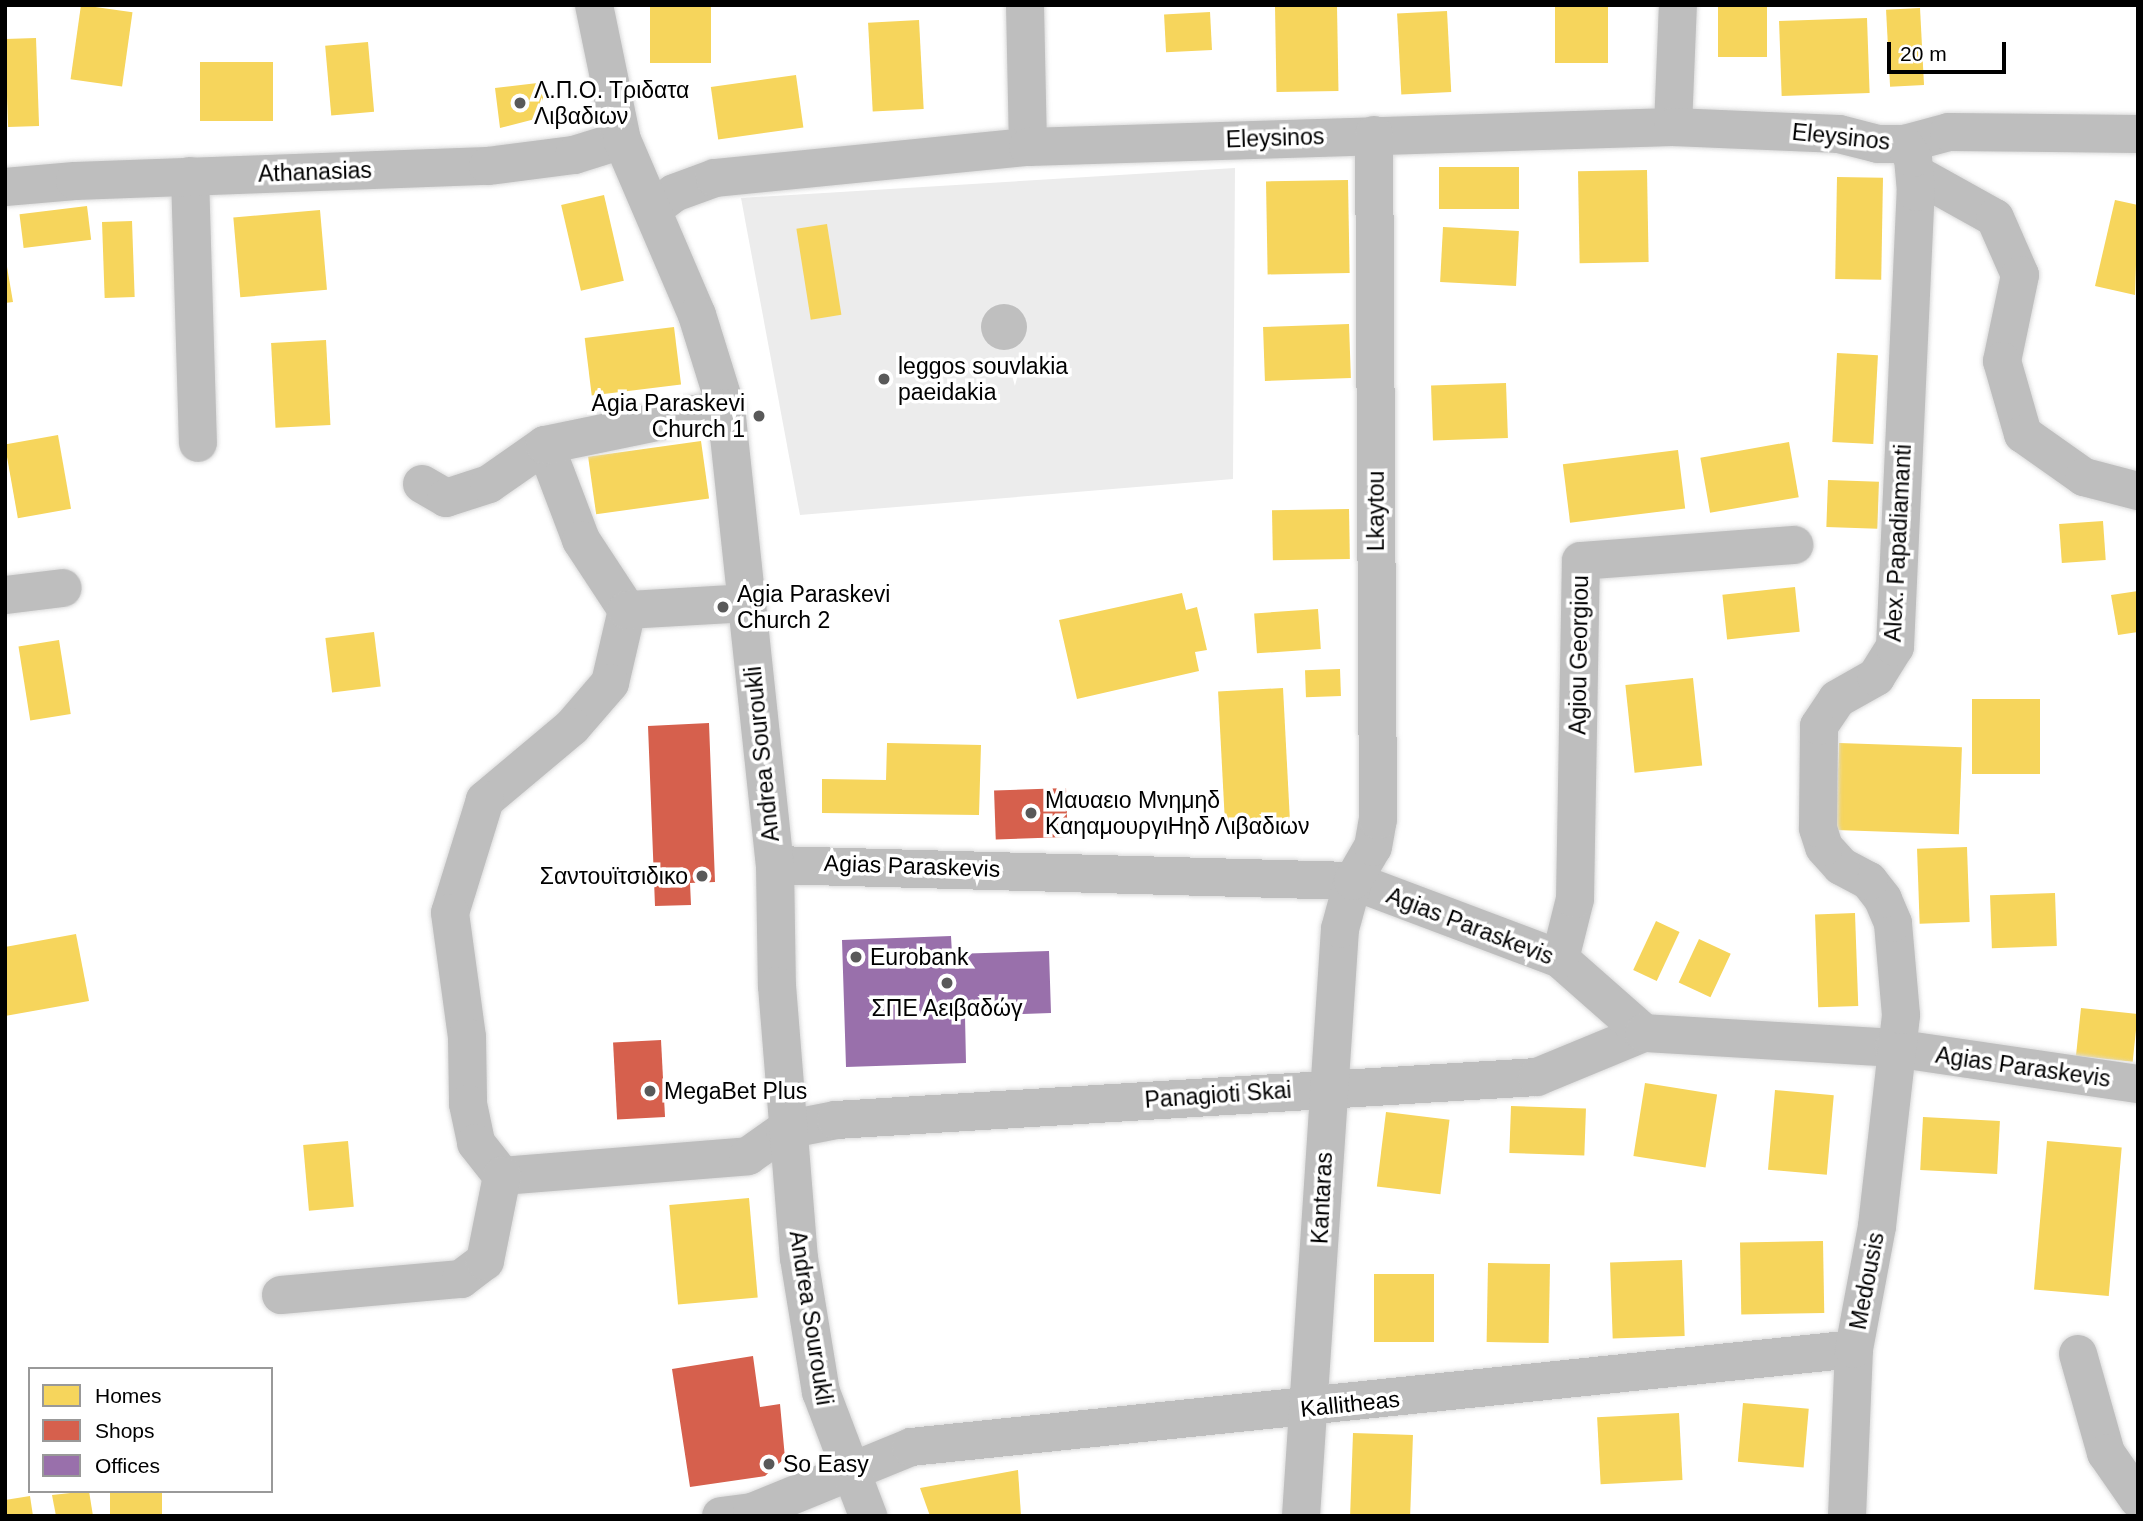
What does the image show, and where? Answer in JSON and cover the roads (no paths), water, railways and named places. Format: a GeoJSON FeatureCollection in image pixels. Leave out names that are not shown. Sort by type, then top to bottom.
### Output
{"type":"FeatureCollection","features":[{"type":"Feature","properties":{"kind":"street","name":"Andrea Souroukli"},"geometry":{"type":"LineString","coordinates":[[594,5],[622,141],[697,315],[726,408],[775,864],[785,1130],[809,1334],[832,1432],[868,1516]]}},
{"type":"Feature","properties":{"kind":"street"},"geometry":{"type":"LineString","coordinates":[[1025,5],[1028,147]]}},
{"type":"Feature","properties":{"kind":"street"},"geometry":{"type":"LineString","coordinates":[[1673,127],[1678,5]]}},
{"type":"Feature","properties":{"kind":"street","name":"Eleysinos"},"geometry":{"type":"LineString","coordinates":[[653,209],[674,193],[715,178],[1028,147],[1673,127],[1839,134],[1878,144],[1910,159]]}},
{"type":"Feature","properties":{"kind":"street"},"geometry":{"type":"LineString","coordinates":[[2138,134],[1949,132],[1910,159],[1995,218],[2020,275],[2003,361],[2023,434],[2084,477],[2138,491]]}},
{"type":"Feature","properties":{"kind":"street","name":"Lkaytou"},"geometry":{"type":"LineString","coordinates":[[1353,881],[1373,847],[1378,820],[1374,135]]}},
{"type":"Feature","properties":{"kind":"street","name":"Athanasias"},"geometry":{"type":"LineString","coordinates":[[5,187],[190,176],[488,166],[574,155],[622,141]]}},
{"type":"Feature","properties":{"kind":"street","name":"Alex. Papadiamanti"},"geometry":{"type":"LineString","coordinates":[[1894,1048],[1901,1016],[1893,923],[1869,881],[1841,866],[1824,846],[1818,828],[1819,726],[1837,699],[1876,677],[1895,647],[1910,159]]}},
{"type":"Feature","properties":{"kind":"street"},"geometry":{"type":"LineString","coordinates":[[190,176],[198,443]]}},
{"type":"Feature","properties":{"kind":"street"},"geometry":{"type":"LineString","coordinates":[[422,484],[446,498],[489,484],[545,445],[726,408]]}},
{"type":"Feature","properties":{"kind":"street"},"geometry":{"type":"LineString","coordinates":[[281,1295],[461,1279],[485,1261],[502,1176],[476,1143],[468,1104],[467,1037],[450,913],[485,800],[572,727],[610,683],[627,610],[581,540],[545,445]]}},
{"type":"Feature","properties":{"kind":"street","name":"Agiou Georgiou"},"geometry":{"type":"LineString","coordinates":[[1560,960],[1574,899],[1581,561],[1794,545]]}},
{"type":"Feature","properties":{"kind":"street"},"geometry":{"type":"LineString","coordinates":[[5,595],[63,588]]}},
{"type":"Feature","properties":{"kind":"street"},"geometry":{"type":"LineString","coordinates":[[627,610],[747,603]]}},
{"type":"Feature","properties":{"kind":"street","name":"Agias Paraskevis"},"geometry":{"type":"LineString","coordinates":[[775,864],[1353,881],[1560,960],[1644,1033],[1894,1048],[2138,1084]]}},
{"type":"Feature","properties":{"kind":"street","name":"Kantaras"},"geometry":{"type":"LineString","coordinates":[[1301,1516],[1340,929],[1353,881]]}},
{"type":"Feature","properties":{"kind":"street","name":"Panagioti Skai"},"geometry":{"type":"LineString","coordinates":[[785,1130],[836,1120],[1328,1087],[1537,1077],[1644,1033]]}},
{"type":"Feature","properties":{"kind":"street","name":"Medousis"},"geometry":{"type":"LineString","coordinates":[[1847,1516],[1854,1349],[1877,1226],[1894,1048]]}},
{"type":"Feature","properties":{"kind":"street"},"geometry":{"type":"LineString","coordinates":[[502,1176],[748,1156],[785,1130]]}},
{"type":"Feature","properties":{"kind":"street","name":"Kallitheas"},"geometry":{"type":"LineString","coordinates":[[720,1516],[752,1512],[852,1474],[890,1452],[911,1447],[1309,1409],[1854,1349]]}},
{"type":"Feature","properties":{"kind":"street"},"geometry":{"type":"LineString","coordinates":[[2078,1354],[2106,1452],[2138,1499]]}},
{"type":"Feature","properties":{"kind":"place","name":"Λ.Π.Ο. Τριδατα Λιβαδιων"},"geometry":{"type":"Point","coordinates":[520,103]}},
{"type":"Feature","properties":{"kind":"place","name":"leggos souvlakia paeidakia"},"geometry":{"type":"Point","coordinates":[884,379]}},
{"type":"Feature","properties":{"kind":"place","name":"Agia Paraskevi Church 1"},"geometry":{"type":"Point","coordinates":[759,416]}},
{"type":"Feature","properties":{"kind":"place","name":"Agia Paraskevi Church 2"},"geometry":{"type":"Point","coordinates":[723,607]}},
{"type":"Feature","properties":{"kind":"place","name":"Μαυαειο Μνημηδ ΚαηαμουργιΗηδ Λιβαδιων"},"geometry":{"type":"Point","coordinates":[1031,813]}},
{"type":"Feature","properties":{"kind":"place","name":"Σαντουϊτσιδικο"},"geometry":{"type":"Point","coordinates":[702,876]}},
{"type":"Feature","properties":{"kind":"place","name":"Eurobank"},"geometry":{"type":"Point","coordinates":[856,957]}},
{"type":"Feature","properties":{"kind":"place","name":"ΣΠΕ Αειβαδώγ"},"geometry":{"type":"Point","coordinates":[947,983]}},
{"type":"Feature","properties":{"kind":"place","name":"MegaBet Plus"},"geometry":{"type":"Point","coordinates":[650,1091]}},
{"type":"Feature","properties":{"kind":"place","name":"So Easy"},"geometry":{"type":"Point","coordinates":[769,1464]}}]}
